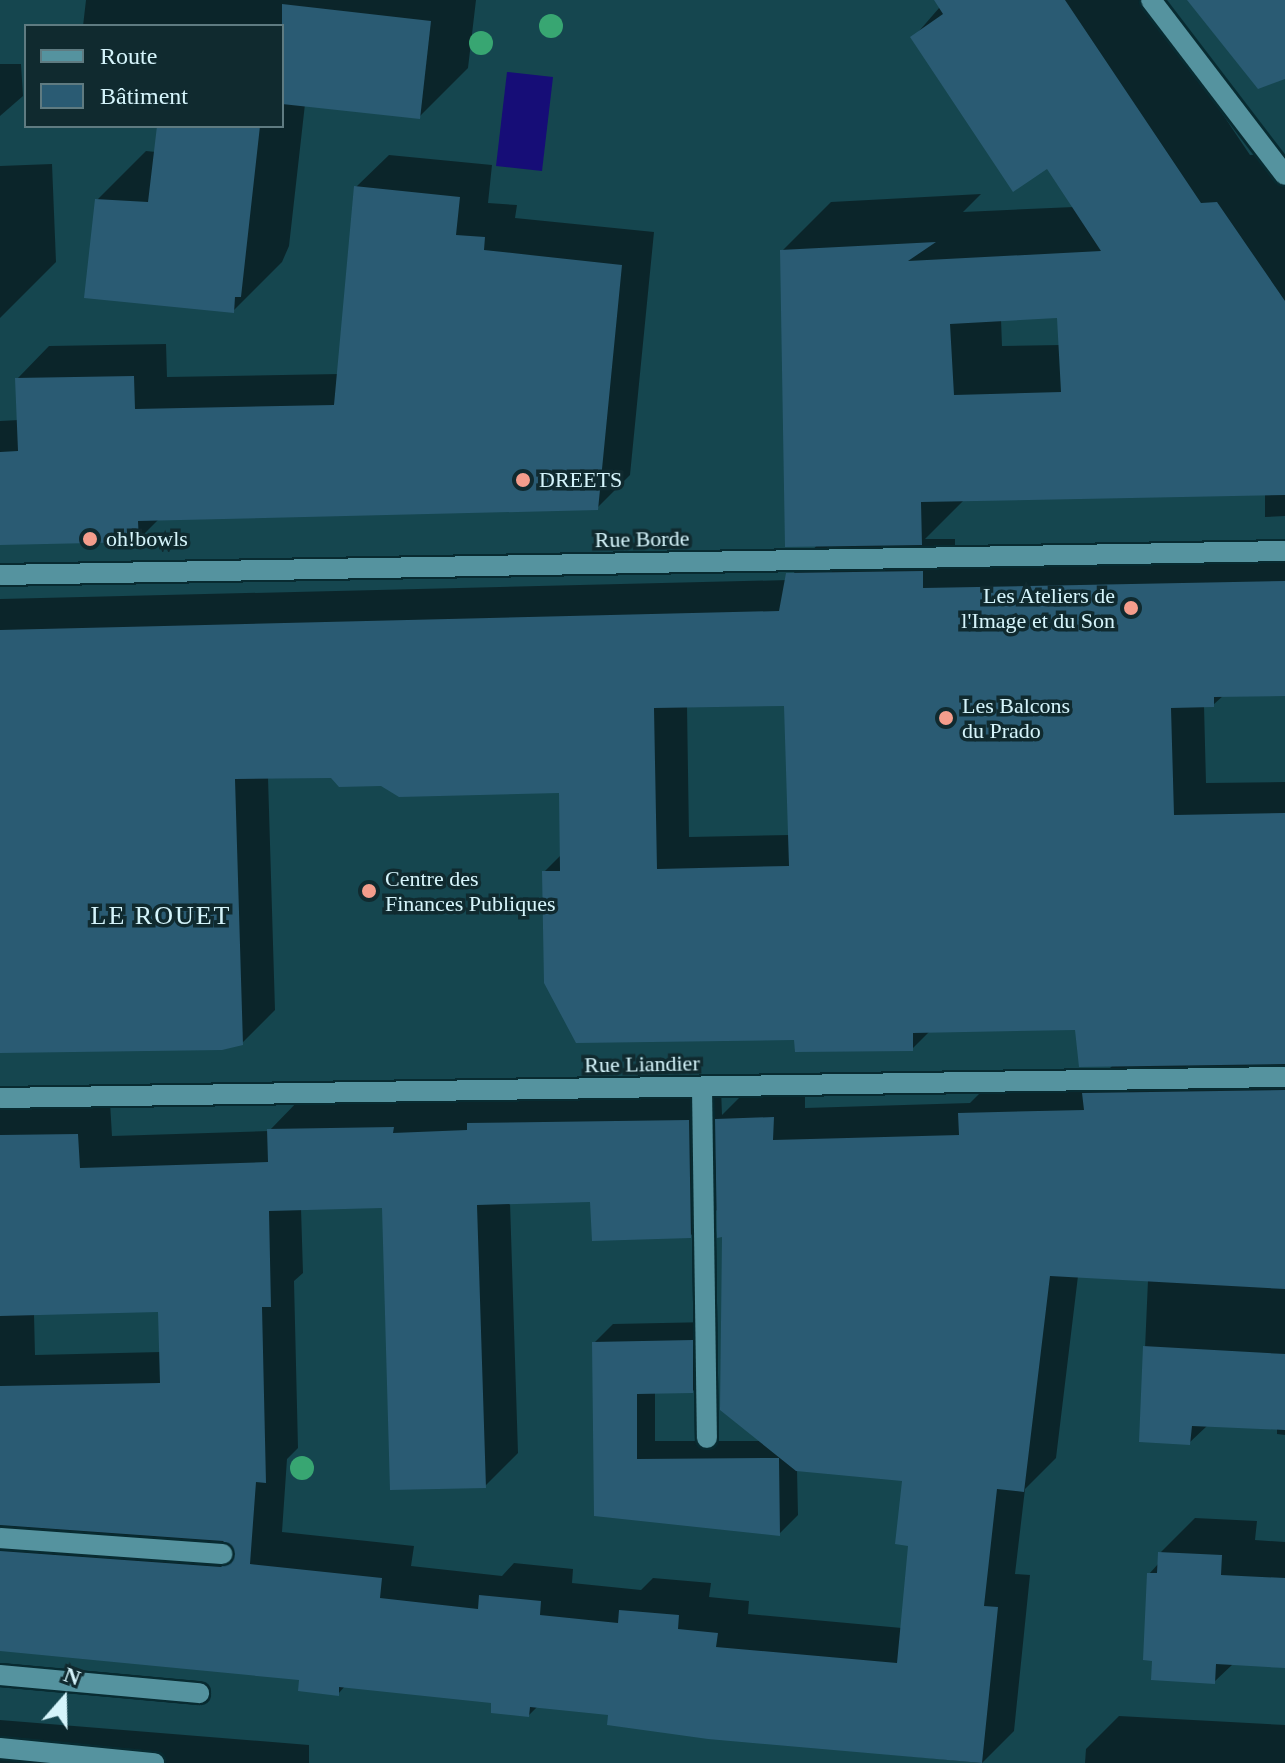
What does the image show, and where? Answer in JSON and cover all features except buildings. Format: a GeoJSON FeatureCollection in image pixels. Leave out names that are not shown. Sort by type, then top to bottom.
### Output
{"type":"FeatureCollection","features":[{"type":"Feature","properties":{"kind":"street"},"geometry":{"type":"LineString","coordinates":[[1151,0],[1285,175]]}},
{"type":"Feature","properties":{"kind":"street","name":"Rue Borde"},"geometry":{"type":"LineString","coordinates":[[0,575],[1285,551]]}},
{"type":"Feature","properties":{"kind":"street","name":"Rue Liandier"},"geometry":{"type":"LineString","coordinates":[[0,1098],[1285,1077]]}},
{"type":"Feature","properties":{"kind":"street"},"geometry":{"type":"LineString","coordinates":[[702,1087],[707,1438]]}},
{"type":"Feature","properties":{"kind":"street"},"geometry":{"type":"LineString","coordinates":[[0,1538],[222,1554]]}},
{"type":"Feature","properties":{"kind":"street"},"geometry":{"type":"LineString","coordinates":[[0,1675],[199,1693]]}},
{"type":"Feature","properties":{"kind":"street"},"geometry":{"type":"LineString","coordinates":[[0,1748],[154,1763]]}},
{"type":"Feature","properties":{"kind":"shaded area"},"geometry":{"type":"Polygon","coordinates":[[[507,72],[553,77],[542,171],[496,166],[507,72]]]}},
{"type":"Feature","properties":{"kind":"place","name":"DREETS"},"geometry":{"type":"Point","coordinates":[523,480]}},
{"type":"Feature","properties":{"kind":"place","name":"oh!bowls"},"geometry":{"type":"Point","coordinates":[90,539]}},
{"type":"Feature","properties":{"kind":"place","name":"Les Ateliers de l'Image et du Son"},"geometry":{"type":"Point","coordinates":[1131,608]}},
{"type":"Feature","properties":{"kind":"place","name":"Les Balcons du Prado"},"geometry":{"type":"Point","coordinates":[946,718]}},
{"type":"Feature","properties":{"kind":"place","name":"Centre des Finances Publiques"},"geometry":{"type":"Point","coordinates":[369,891]}},
{"type":"Feature","properties":{"kind":"district","name":"LE ROUET"},"geometry":{"type":"Point","coordinates":[161,916]}}]}
